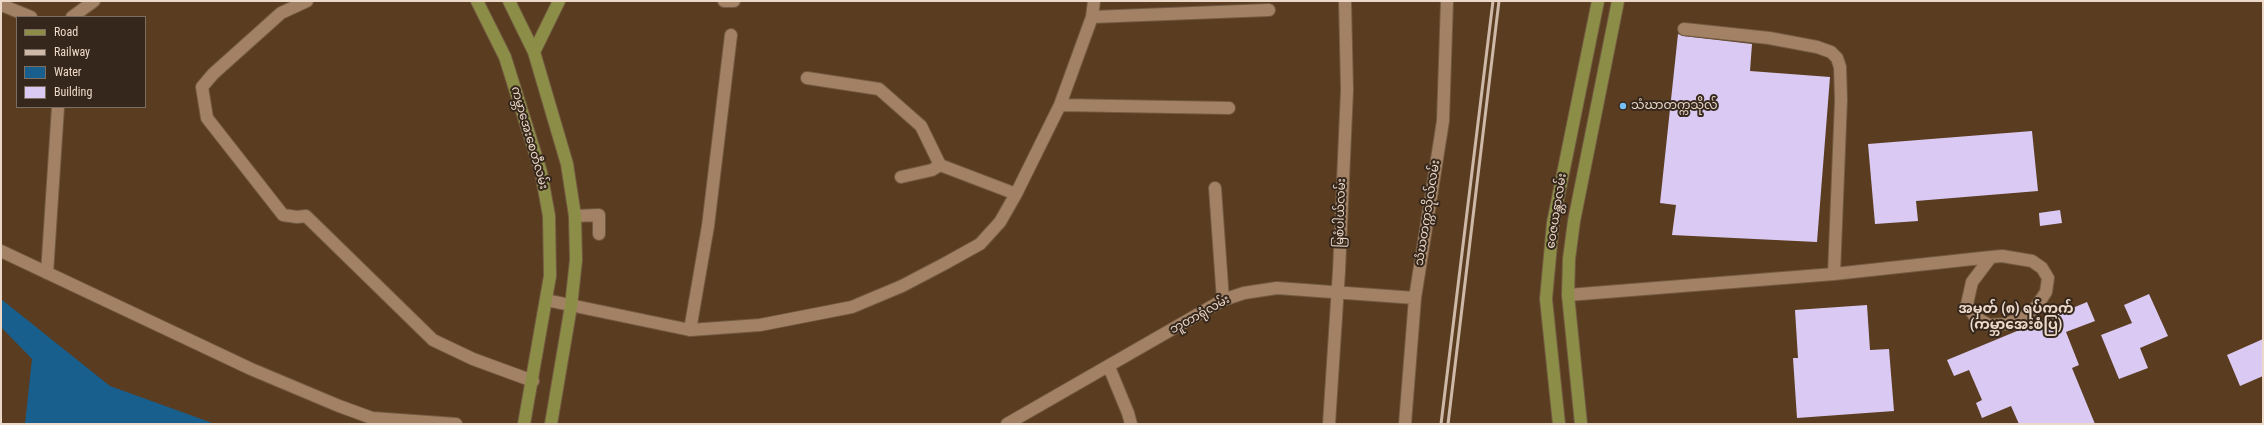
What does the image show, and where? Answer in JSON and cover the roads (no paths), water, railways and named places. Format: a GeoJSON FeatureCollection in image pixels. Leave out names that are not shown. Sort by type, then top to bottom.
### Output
{"type":"FeatureCollection","features":[{"type":"Feature","properties":{"kind":"main road","name":"ကမ္ဘာအေးစေတီလမ်း"},"geometry":{"type":"LineString","coordinates":[[477,1],[505,57],[541,172],[549,216],[550,276],[533,382],[524,424]]}},
{"type":"Feature","properties":{"kind":"main road"},"geometry":{"type":"LineString","coordinates":[[509,1],[534,52],[567,164],[575,216],[576,260],[571,306],[551,424]]}},
{"type":"Feature","properties":{"kind":"main road"},"geometry":{"type":"LineString","coordinates":[[534,52],[559,1]]}},
{"type":"Feature","properties":{"kind":"main road","name":"ဝေဇယန္တာလမ်း"},"geometry":{"type":"LineString","coordinates":[[1559,424],[1546,299],[1553,223],[1598,1]]}},
{"type":"Feature","properties":{"kind":"main road","name":"ဝေဇယန္တာလမ်း"},"geometry":{"type":"LineString","coordinates":[[1581,424],[1568,295],[1569,259],[1574,220],[1618,1]]}},
{"type":"Feature","properties":{"kind":"street"},"geometry":{"type":"LineString","coordinates":[[73,16],[94,1]]}},
{"type":"Feature","properties":{"kind":"street"},"geometry":{"type":"LineString","coordinates":[[307,1],[281,13],[213,74],[202,87],[207,118],[284,215],[297,217],[306,216],[432,340],[474,359],[533,382]]}},
{"type":"Feature","properties":{"kind":"street"},"geometry":{"type":"LineString","coordinates":[[724,1],[734,1]]}},
{"type":"Feature","properties":{"kind":"street"},"geometry":{"type":"LineString","coordinates":[[546,300],[690,330],[760,325],[852,307],[902,286],[980,244],[1000,222],[1016,194],[1060,105],[1092,17],[1094,1]]}},
{"type":"Feature","properties":{"kind":"street","name":"မြစံပါယ်လမ်း"},"geometry":{"type":"LineString","coordinates":[[1329,424],[1337,291],[1346,90],[1345,1]]}},
{"type":"Feature","properties":{"kind":"street","name":"သံဃတက္ကသိုလ်လမ်း"},"geometry":{"type":"LineString","coordinates":[[1405,424],[1415,298],[1443,122],[1447,1]]}},
{"type":"Feature","properties":{"kind":"street"},"geometry":{"type":"LineString","coordinates":[[1,3],[4,6],[29,16]]}},
{"type":"Feature","properties":{"kind":"street"},"geometry":{"type":"LineString","coordinates":[[1092,17],[1268,10]]}},
{"type":"Feature","properties":{"kind":"street"},"geometry":{"type":"LineString","coordinates":[[1684,29],[1770,38],[1817,46],[1831,52],[1837,58],[1840,67],[1841,100],[1834,274]]}},
{"type":"Feature","properties":{"kind":"street"},"geometry":{"type":"LineString","coordinates":[[690,330],[708,226],[731,35]]}},
{"type":"Feature","properties":{"kind":"street"},"geometry":{"type":"LineString","coordinates":[[807,78],[879,89],[921,126],[940,165],[1016,194]]}},
{"type":"Feature","properties":{"kind":"street"},"geometry":{"type":"LineString","coordinates":[[1060,105],[1229,108]]}},
{"type":"Feature","properties":{"kind":"street"},"geometry":{"type":"LineString","coordinates":[[47,273],[58,108]]}},
{"type":"Feature","properties":{"kind":"street"},"geometry":{"type":"LineString","coordinates":[[901,177],[932,170],[940,165]]}},
{"type":"Feature","properties":{"kind":"street"},"geometry":{"type":"LineString","coordinates":[[1215,188],[1223,300]]}},
{"type":"Feature","properties":{"kind":"street"},"geometry":{"type":"LineString","coordinates":[[575,216],[599,215],[599,234]]}},
{"type":"Feature","properties":{"kind":"street"},"geometry":{"type":"LineString","coordinates":[[1,251],[251,369],[339,406],[372,418],[456,424]]}},
{"type":"Feature","properties":{"kind":"street"},"geometry":{"type":"LineString","coordinates":[[1568,295],[1834,274],[1991,257],[2002,256],[2032,261],[2042,268],[2048,278],[2046,292],[2036,307],[2024,317],[2006,324],[1989,325],[1975,317],[1967,304],[1972,282],[1991,257]]}},
{"type":"Feature","properties":{"kind":"street","name":"ဘူတာရုံလမ်း"},"geometry":{"type":"LineString","coordinates":[[1007,424],[1109,367],[1223,300],[1244,293],[1277,288],[1337,291],[1415,298]]}},
{"type":"Feature","properties":{"kind":"street"},"geometry":{"type":"LineString","coordinates":[[1109,367],[1131,424]]}},
{"type":"Feature","properties":{"kind":"water"},"geometry":{"type":"Polygon","coordinates":[[[1,299],[110,386],[215,424],[25,424],[32,359],[1,327],[1,299]]]}},
{"type":"Feature","properties":{"kind":"railway"},"geometry":{"type":"LineString","coordinates":[[1441,424],[1493,1]]}},
{"type":"Feature","properties":{"kind":"railway"},"geometry":{"type":"LineString","coordinates":[[1448,424],[1499,1]]}},
{"type":"Feature","properties":{"kind":"place","name":"သံဃာတက္ကသိုလ်"},"geometry":{"type":"Point","coordinates":[1623,106]}},
{"type":"Feature","properties":{"kind":"district","name":"အမှတ် (၈) ရပ်ကွက် (ကမ္ဘာအေးစံပြ)"},"geometry":{"type":"Point","coordinates":[2016,318]}}]}
